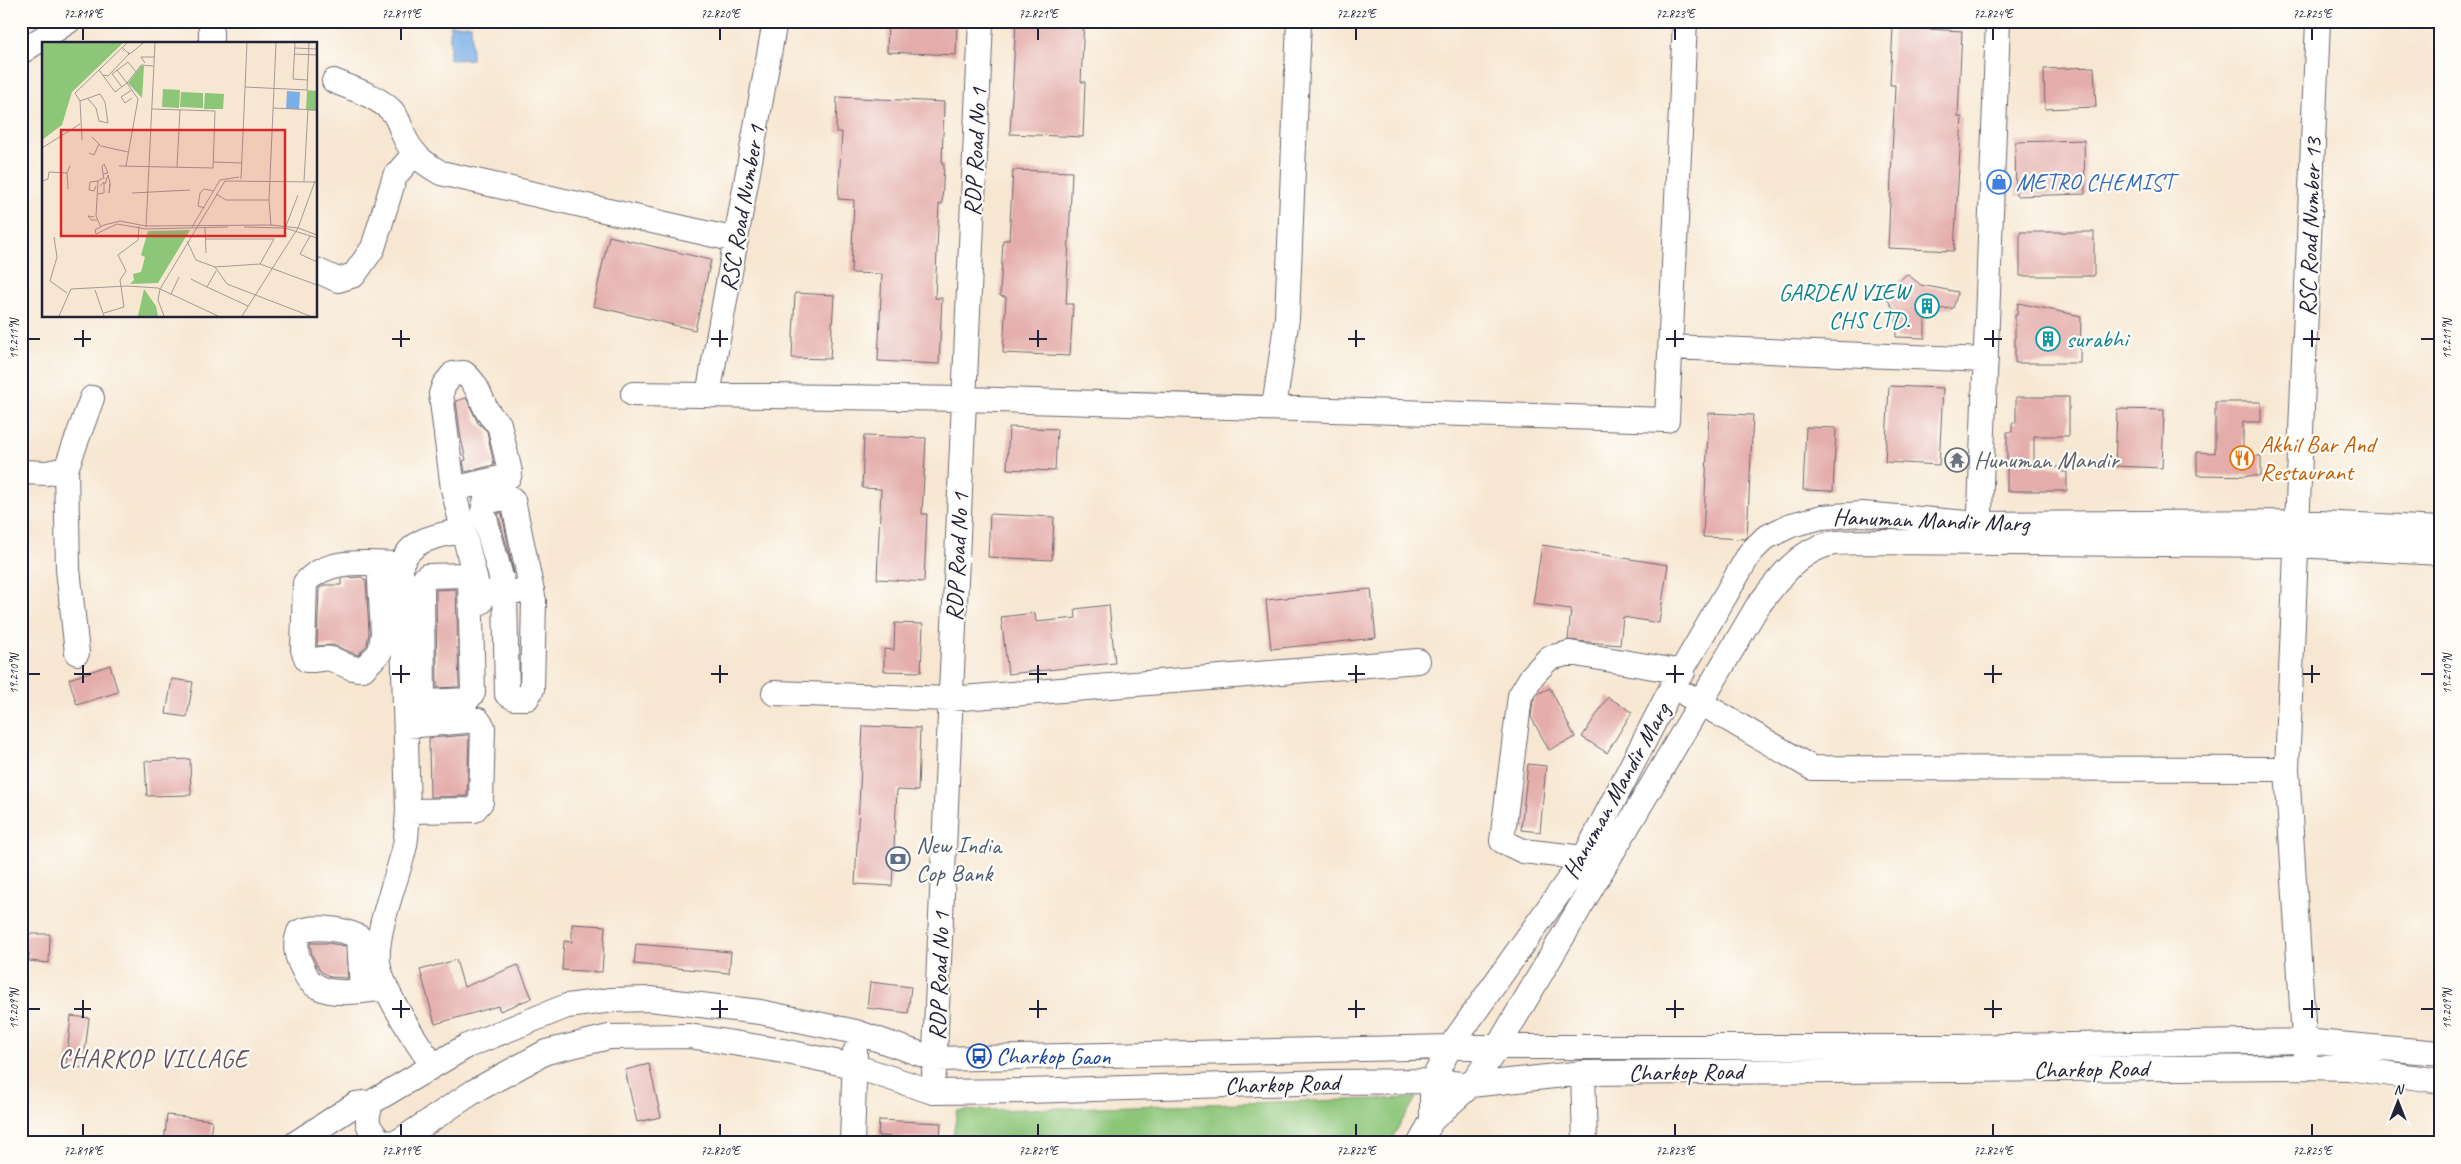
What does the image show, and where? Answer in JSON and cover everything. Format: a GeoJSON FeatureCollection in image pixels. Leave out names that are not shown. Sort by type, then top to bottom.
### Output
{"type":"FeatureCollection","features":[{"type":"Feature","properties":{"kind":"street"},"geometry":{"type":"LineString","coordinates":[[21,52],[69,21]]}},
{"type":"Feature","properties":{"kind":"street"},"geometry":{"type":"LineString","coordinates":[[211,42],[212,21]]}},
{"type":"Feature","properties":{"kind":"street","name":"RSC Road Number 1"},"geometry":{"type":"LineString","coordinates":[[708,395],[775,21]]}},
{"type":"Feature","properties":{"kind":"street","name":"RDP Road No 1"},"geometry":{"type":"LineString","coordinates":[[933,1092],[936,1059],[950,699],[981,21]]}},
{"type":"Feature","properties":{"kind":"street"},"geometry":{"type":"LineString","coordinates":[[1274,408],[1287,318],[1299,21]]}},
{"type":"Feature","properties":{"kind":"street"},"geometry":{"type":"LineString","coordinates":[[633,394],[964,399],[1668,420],[1684,21]]}},
{"type":"Feature","properties":{"kind":"street"},"geometry":{"type":"LineString","coordinates":[[1420,1143],[1432,1120],[1471,1085],[1497,1048],[1757,608],[1777,581],[1798,559],[1828,544],[1979,534],[1998,21]]}},
{"type":"Feature","properties":{"kind":"street","name":"RSC Road Number 13"},"geometry":{"type":"LineString","coordinates":[[2305,1067],[2287,769],[2318,21]]}},
{"type":"Feature","properties":{"kind":"street"},"geometry":{"type":"LineString","coordinates":[[334,80],[378,100],[392,111],[399,120],[407,142],[421,161],[441,173],[736,240]]}},
{"type":"Feature","properties":{"kind":"street"},"geometry":{"type":"LineString","coordinates":[[318,271],[338,280],[354,275],[373,248],[395,176],[416,153]]}},
{"type":"Feature","properties":{"kind":"street"},"geometry":{"type":"LineString","coordinates":[[1671,347],[1986,360]]}},
{"type":"Feature","properties":{"kind":"street"},"geometry":{"type":"LineString","coordinates":[[453,489],[509,476],[510,472],[499,424],[492,419],[486,410],[474,382],[464,373],[453,374],[444,385],[441,394],[453,489],[480,597],[505,592],[532,590]]}},
{"type":"Feature","properties":{"kind":"street"},"geometry":{"type":"LineString","coordinates":[[77,653],[68,569],[66,469],[92,398]]}},
{"type":"Feature","properties":{"kind":"street"},"geometry":{"type":"LineString","coordinates":[[21,472],[47,473],[66,469]]}},
{"type":"Feature","properties":{"kind":"street"},"geometry":{"type":"LineString","coordinates":[[509,496],[513,500],[534,601],[532,689],[527,698],[514,698],[506,694],[505,592],[483,511],[485,502],[509,496]]}},
{"type":"Feature","properties":{"kind":"street","name":"Hanuman Mandir Marg"},"geometry":{"type":"LineString","coordinates":[[1432,1081],[1450,1047],[1584,858],[1678,679],[1750,554],[1765,538],[1791,525],[1822,517],[1862,514],[1979,534],[2297,534],[2440,529]]}},
{"type":"Feature","properties":{"kind":"street"},"geometry":{"type":"LineString","coordinates":[[390,564],[380,652],[363,670],[356,670],[329,658],[316,661],[307,660],[303,650],[305,583],[312,576],[330,566],[390,564],[418,542],[462,530]]}},
{"type":"Feature","properties":{"kind":"street"},"geometry":{"type":"LineString","coordinates":[[2297,534],[2440,553]]}},
{"type":"Feature","properties":{"kind":"street"},"geometry":{"type":"LineString","coordinates":[[390,564],[412,711]]}},
{"type":"Feature","properties":{"kind":"street"},"geometry":{"type":"LineString","coordinates":[[412,711],[467,700],[473,693],[470,581],[466,575],[427,576],[422,581],[412,711],[405,845],[378,945],[379,968],[386,988],[419,1048],[433,1065]]}},
{"type":"Feature","properties":{"kind":"street"},"geometry":{"type":"LineString","coordinates":[[1584,858],[1523,852],[1502,841],[1520,696],[1532,676],[1549,658],[1570,653],[1678,679],[1701,703],[1812,768],[2287,769]]}},
{"type":"Feature","properties":{"kind":"street"},"geometry":{"type":"LineString","coordinates":[[774,693],[950,699],[1418,661]]}},
{"type":"Feature","properties":{"kind":"street"},"geometry":{"type":"LineString","coordinates":[[408,811],[474,810],[481,802],[483,727],[478,720],[412,711]]}},
{"type":"Feature","properties":{"kind":"street"},"geometry":{"type":"LineString","coordinates":[[362,991],[386,988]]}},
{"type":"Feature","properties":{"kind":"street","name":"Charkop Road"},"geometry":{"type":"LineString","coordinates":[[296,1143],[356,1104],[372,1102],[467,1046],[567,1006],[612,1000],[650,999],[760,1012],[856,1032],[936,1059],[1450,1047],[1943,1047],[2304,1040],[2440,1053]]}},
{"type":"Feature","properties":{"kind":"street"},"geometry":{"type":"LineString","coordinates":[[852,1143],[856,1032]]}},
{"type":"Feature","properties":{"kind":"street","name":"Charkop Road"},"geometry":{"type":"LineString","coordinates":[[372,1102],[366,1117],[369,1127],[381,1142],[396,1143],[473,1092],[546,1052],[609,1037],[689,1036],[783,1051],[854,1066],[933,1092],[1432,1081],[1471,1085],[1583,1073],[2305,1067],[2349,1068],[2440,1081]]}},
{"type":"Feature","properties":{"kind":"street"},"geometry":{"type":"LineString","coordinates":[[1583,1073],[1585,1143]]}},
{"type":"Feature","properties":{"kind":"street"},"geometry":{"type":"LineString","coordinates":[[1432,1081],[1432,1120]]}},
{"type":"Feature","properties":{"kind":"green space"},"geometry":{"type":"Polygon","coordinates":[[[1416,1098],[1389,1143],[952,1143],[957,1111],[1416,1098]]]}},
{"type":"Feature","properties":{"kind":"water"},"geometry":{"type":"Polygon","coordinates":[[[450,25],[471,25],[472,59],[450,60],[450,25]]]}},
{"type":"Feature","properties":{"kind":"building"},"geometry":{"type":"Polygon","coordinates":[[[888,21],[957,21],[956,55],[887,52],[888,21]]]}},
{"type":"Feature","properties":{"kind":"building"},"geometry":{"type":"Polygon","coordinates":[[[1016,21],[1084,21],[1081,82],[1085,82],[1083,137],[1010,134],[1016,21]]]}},
{"type":"Feature","properties":{"kind":"building"},"geometry":{"type":"Polygon","coordinates":[[[1893,27],[1962,31],[1958,117],[1962,117],[1954,251],[1888,248],[1895,85],[1890,85],[1893,27]]]}},
{"type":"Feature","properties":{"kind":"building"},"geometry":{"type":"Polygon","coordinates":[[[2094,67],[2096,107],[2045,109],[2044,69],[2094,67]]]}},
{"type":"Feature","properties":{"kind":"building"},"geometry":{"type":"Polygon","coordinates":[[[837,97],[944,102],[942,164],[944,164],[942,204],[939,204],[935,298],[942,298],[939,364],[878,361],[882,274],[851,273],[854,200],[838,199],[842,132],[836,132],[837,97]]]}},
{"type":"Feature","properties":{"kind":"building"},"geometry":{"type":"Polygon","coordinates":[[[2084,140],[2085,194],[2016,196],[2015,142],[2084,140]]]}},
{"type":"Feature","properties":{"kind":"building"},"geometry":{"type":"Polygon","coordinates":[[[1013,170],[1072,172],[1066,304],[1073,304],[1070,356],[1003,353],[1006,297],[1000,296],[1003,240],[1009,240],[1013,170]]]}},
{"type":"Feature","properties":{"kind":"building"},"geometry":{"type":"Polygon","coordinates":[[[2020,232],[2094,232],[2094,276],[2020,276],[2020,232]]]}},
{"type":"Feature","properties":{"kind":"building"},"geometry":{"type":"Polygon","coordinates":[[[609,236],[711,260],[695,330],[593,306],[609,236]]]}},
{"type":"Feature","properties":{"kind":"building","name":"GARDEN VIEW CHS LTD."},"geometry":{"type":"Polygon","coordinates":[[[1907,274],[1921,285],[1958,292],[1953,308],[1925,310],[1925,338],[1896,337],[1896,321],[1898,316],[1884,294],[1907,274]]]}},
{"type":"Feature","properties":{"kind":"building"},"geometry":{"type":"Polygon","coordinates":[[[795,293],[834,295],[830,359],[792,358],[795,293]]]}},
{"type":"Feature","properties":{"kind":"building","name":"surabhi"},"geometry":{"type":"Polygon","coordinates":[[[2018,303],[2081,316],[2080,363],[2015,363],[2015,315],[2017,315],[2018,303]]]}},
{"type":"Feature","properties":{"kind":"building"},"geometry":{"type":"Polygon","coordinates":[[[1889,386],[1943,388],[1939,465],[1885,462],[1889,386]]]}},
{"type":"Feature","properties":{"kind":"building"},"geometry":{"type":"Polygon","coordinates":[[[2016,397],[2069,397],[2069,436],[2034,436],[2034,467],[2061,467],[2061,472],[2067,472],[2067,491],[2007,491],[2007,432],[2012,432],[2012,423],[2016,423],[2016,397]]]}},
{"type":"Feature","properties":{"kind":"building"},"geometry":{"type":"Polygon","coordinates":[[[466,398],[478,423],[487,431],[494,465],[465,472],[463,461],[466,460],[456,401],[466,398]]]}},
{"type":"Feature","properties":{"kind":"building"},"geometry":{"type":"Polygon","coordinates":[[[2215,402],[2261,402],[2261,422],[2243,422],[2243,456],[2261,456],[2261,476],[2197,475],[2197,452],[2215,453],[2215,402]]]}},
{"type":"Feature","properties":{"kind":"building"},"geometry":{"type":"Polygon","coordinates":[[[2117,409],[2164,410],[2162,468],[2115,466],[2117,409]]]}},
{"type":"Feature","properties":{"kind":"building"},"geometry":{"type":"Polygon","coordinates":[[[1709,413],[1753,415],[1747,537],[1745,539],[1703,537],[1709,413]]]}},
{"type":"Feature","properties":{"kind":"building"},"geometry":{"type":"Polygon","coordinates":[[[1009,427],[1057,429],[1055,471],[1007,469],[1009,427]]]}},
{"type":"Feature","properties":{"kind":"building"},"geometry":{"type":"Polygon","coordinates":[[[1806,427],[1836,428],[1833,491],[1803,490],[1806,427]]]}},
{"type":"Feature","properties":{"kind":"building"},"geometry":{"type":"Polygon","coordinates":[[[864,436],[926,438],[922,514],[927,514],[924,582],[877,579],[881,489],[862,488],[864,436]]]}},
{"type":"Feature","properties":{"kind":"building"},"geometry":{"type":"Polygon","coordinates":[[[498,513],[502,513],[514,574],[498,513]]]}},
{"type":"Feature","properties":{"kind":"building"},"geometry":{"type":"Polygon","coordinates":[[[990,514],[1054,517],[1052,560],[988,557],[990,514]]]}},
{"type":"Feature","properties":{"kind":"building"},"geometry":{"type":"Polygon","coordinates":[[[1542,545],[1668,565],[1659,623],[1623,617],[1620,645],[1568,640],[1571,609],[1533,604],[1542,545]]]}},
{"type":"Feature","properties":{"kind":"building"},"geometry":{"type":"Polygon","coordinates":[[[362,577],[366,581],[369,632],[367,645],[358,655],[333,645],[317,646],[319,589],[324,585],[341,585],[341,578],[362,577]]]}},
{"type":"Feature","properties":{"kind":"building"},"geometry":{"type":"Polygon","coordinates":[[[456,589],[459,687],[437,688],[436,590],[456,589]]]}},
{"type":"Feature","properties":{"kind":"building"},"geometry":{"type":"Polygon","coordinates":[[[1371,589],[1376,638],[1271,649],[1266,600],[1371,589]]]}},
{"type":"Feature","properties":{"kind":"building"},"geometry":{"type":"Polygon","coordinates":[[[1109,605],[1115,663],[1008,674],[1001,617],[1035,613],[1036,622],[1076,618],[1075,609],[1109,605]]]}},
{"type":"Feature","properties":{"kind":"building"},"geometry":{"type":"Polygon","coordinates":[[[895,623],[923,624],[921,672],[884,671],[884,649],[894,650],[895,623]]]}},
{"type":"Feature","properties":{"kind":"building"},"geometry":{"type":"Polygon","coordinates":[[[110,665],[118,692],[77,705],[69,679],[110,665]]]}},
{"type":"Feature","properties":{"kind":"building"},"geometry":{"type":"Polygon","coordinates":[[[172,679],[193,682],[187,717],[166,714],[172,679]]]}},
{"type":"Feature","properties":{"kind":"building"},"geometry":{"type":"Polygon","coordinates":[[[1550,688],[1575,737],[1549,750],[1531,717],[1533,701],[1537,694],[1550,688]]]}},
{"type":"Feature","properties":{"kind":"building"},"geometry":{"type":"Polygon","coordinates":[[[1608,697],[1632,712],[1607,753],[1582,737],[1608,697]]]}},
{"type":"Feature","properties":{"kind":"building"},"geometry":{"type":"Polygon","coordinates":[[[863,726],[920,728],[918,791],[897,790],[892,886],[855,884],[863,726]]]}},
{"type":"Feature","properties":{"kind":"building"},"geometry":{"type":"Polygon","coordinates":[[[469,735],[467,796],[430,797],[429,738],[469,735]]]}},
{"type":"Feature","properties":{"kind":"building"},"geometry":{"type":"Polygon","coordinates":[[[190,759],[191,795],[147,796],[145,761],[190,759]]]}},
{"type":"Feature","properties":{"kind":"building"},"geometry":{"type":"Polygon","coordinates":[[[1528,764],[1546,766],[1540,832],[1521,830],[1528,764]]]}},
{"type":"Feature","properties":{"kind":"building"},"geometry":{"type":"Polygon","coordinates":[[[572,924],[605,926],[602,972],[562,970],[564,941],[572,942],[572,924]]]}},
{"type":"Feature","properties":{"kind":"building"},"geometry":{"type":"Polygon","coordinates":[[[21,934],[50,934],[49,963],[29,961],[29,953],[21,953],[21,934]]]}},
{"type":"Feature","properties":{"kind":"building"},"geometry":{"type":"Polygon","coordinates":[[[310,943],[346,946],[348,978],[331,977],[320,971],[312,955],[310,943]]]}},
{"type":"Feature","properties":{"kind":"building"},"geometry":{"type":"Polygon","coordinates":[[[636,944],[731,952],[729,973],[634,964],[636,944]]]}},
{"type":"Feature","properties":{"kind":"building"},"geometry":{"type":"Polygon","coordinates":[[[456,960],[464,987],[518,965],[532,998],[500,1011],[498,1006],[435,1024],[420,970],[456,960]]]}},
{"type":"Feature","properties":{"kind":"building"},"geometry":{"type":"Polygon","coordinates":[[[870,982],[911,987],[908,1013],[867,1008],[870,982]]]}},
{"type":"Feature","properties":{"kind":"building"},"geometry":{"type":"Polygon","coordinates":[[[71,1016],[89,1018],[83,1068],[66,1066],[71,1016]]]}},
{"type":"Feature","properties":{"kind":"building"},"geometry":{"type":"Polygon","coordinates":[[[649,1064],[661,1117],[637,1122],[625,1070],[649,1064]]]}},
{"type":"Feature","properties":{"kind":"building"},"geometry":{"type":"Polygon","coordinates":[[[167,1115],[212,1120],[210,1143],[164,1143],[167,1115]]]}},
{"type":"Feature","properties":{"kind":"building"},"geometry":{"type":"Polygon","coordinates":[[[879,1120],[941,1123],[940,1139],[878,1136],[879,1120]]]}},
{"type":"Feature","properties":{"kind":"place","name":"METRO CHEMIST"},"geometry":{"type":"Point","coordinates":[1999,182]}},
{"type":"Feature","properties":{"kind":"place","name":"GARDEN VIEW CHS LTD."},"geometry":{"type":"Point","coordinates":[1927,306]}},
{"type":"Feature","properties":{"kind":"place","name":"surabhi"},"geometry":{"type":"Point","coordinates":[2048,339]}},
{"type":"Feature","properties":{"kind":"place","name":"Akhil Bar And Restaurant"},"geometry":{"type":"Point","coordinates":[2242,458]}},
{"type":"Feature","properties":{"kind":"place","name":"Hunuman Mandir"},"geometry":{"type":"Point","coordinates":[1957,460]}},
{"type":"Feature","properties":{"kind":"place","name":"New India Cop Bank"},"geometry":{"type":"Point","coordinates":[898,859]}},
{"type":"Feature","properties":{"kind":"place","name":"Charkop Gaon"},"geometry":{"type":"Point","coordinates":[979,1056]}},
{"type":"Feature","properties":{"kind":"district","name":"CHARKOP VILLAGE"},"geometry":{"type":"Point","coordinates":[153,1059]}}]}
